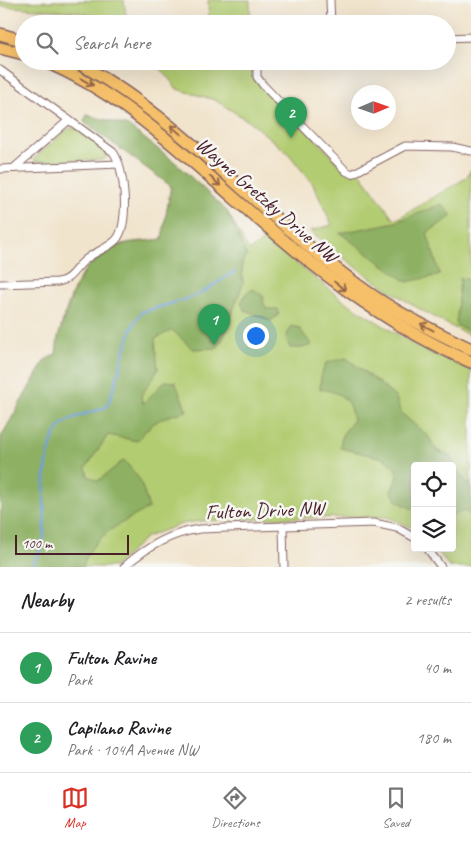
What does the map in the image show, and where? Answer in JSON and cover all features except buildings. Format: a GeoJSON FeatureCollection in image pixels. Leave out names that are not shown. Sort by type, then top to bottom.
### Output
{"type":"FeatureCollection","features":[{"type":"Feature","properties":{"kind":"main road"},"geometry":{"type":"LineString","coordinates":[[0,34],[15,38]]}},
{"type":"Feature","properties":{"kind":"main road"},"geometry":{"type":"LineString","coordinates":[[0,48],[15,52]]}},
{"type":"Feature","properties":{"kind":"main road","name":"Wayne Gretzky Drive NW"},"geometry":{"type":"LineString","coordinates":[[61,70],[82,80],[137,114],[291,247],[354,296],[411,333],[471,362]]}},
{"type":"Feature","properties":{"kind":"main road","name":"Wayne Gretzky Drive NW"},"geometry":{"type":"LineString","coordinates":[[89,70],[131,95],[171,126],[285,226],[358,285],[410,318],[471,349]]}},
{"type":"Feature","properties":{"kind":"street"},"geometry":{"type":"LineString","coordinates":[[330,0],[331,15]]}},
{"type":"Feature","properties":{"kind":"street"},"geometry":{"type":"LineString","coordinates":[[456,38],[471,37]]}},
{"type":"Feature","properties":{"kind":"street"},"geometry":{"type":"LineString","coordinates":[[0,70],[110,149],[120,164],[124,218],[121,232],[115,240],[87,258],[63,281],[0,284]]}},
{"type":"Feature","properties":{"kind":"street"},"geometry":{"type":"LineString","coordinates":[[257,70],[257,77],[263,85],[346,171],[352,174],[405,146],[452,148],[471,151]]}},
{"type":"Feature","properties":{"kind":"street"},"geometry":{"type":"LineString","coordinates":[[14,168],[69,120]]}},
{"type":"Feature","properties":{"kind":"street"},"geometry":{"type":"LineString","coordinates":[[0,169],[120,164]]}},
{"type":"Feature","properties":{"kind":"street","name":"Fulton Drive NW"},"geometry":{"type":"LineString","coordinates":[[124,567],[146,549],[181,533],[209,529],[374,524],[397,528],[411,536]]}},
{"type":"Feature","properties":{"kind":"street"},"geometry":{"type":"LineString","coordinates":[[283,526],[284,567]]}},
{"type":"Feature","properties":{"kind":"street"},"geometry":{"type":"LineString","coordinates":[[430,552],[441,567]]}},
{"type":"Feature","properties":{"kind":"green space"},"geometry":{"type":"Polygon","coordinates":[[[124,0],[126,15],[91,15],[78,12],[0,6],[0,2],[124,0]]]}},
{"type":"Feature","properties":{"kind":"green space"},"geometry":{"type":"Polygon","coordinates":[[[208,0],[250,0],[250,15],[209,15],[208,0]]]}},
{"type":"Feature","properties":{"kind":"green space"},"geometry":{"type":"Polygon","coordinates":[[[162,70],[257,70],[257,77],[346,171],[359,171],[393,218],[397,219],[466,178],[471,169],[471,336],[428,314],[387,289],[310,231],[332,225],[313,184],[288,153],[250,122],[215,100],[177,89],[162,70]]]}},
{"type":"Feature","properties":{"kind":"green space"},"geometry":{"type":"Polygon","coordinates":[[[87,115],[128,126],[176,163],[227,211],[249,251],[266,239],[344,301],[416,346],[471,370],[471,567],[449,567],[439,552],[456,552],[456,462],[411,462],[411,527],[387,517],[200,521],[182,524],[146,537],[114,567],[0,567],[1,437],[45,360],[56,354],[62,322],[75,287],[88,267],[115,247],[130,242],[162,239],[171,186],[84,122],[87,115]]]}},
{"type":"Feature","properties":{"kind":"green space"},"geometry":{"type":"Polygon","coordinates":[[[87,115],[128,126],[176,163],[227,211],[247,256],[242,262],[243,283],[224,337],[217,348],[193,349],[172,330],[155,339],[158,370],[141,396],[143,404],[165,381],[175,382],[187,411],[159,420],[148,428],[137,441],[108,435],[86,468],[88,476],[98,481],[124,460],[140,480],[149,508],[100,538],[87,556],[83,567],[0,567],[1,437],[45,360],[56,354],[58,337],[73,294],[86,268],[118,246],[162,239],[171,186],[84,122],[87,115]]]}},
{"type":"Feature","properties":{"kind":"green space"},"geometry":{"type":"Polygon","coordinates":[[[72,128],[106,150],[106,158],[102,160],[34,161],[68,129],[72,128]]]}},
{"type":"Feature","properties":{"kind":"green space"},"geometry":{"type":"Polygon","coordinates":[[[442,204],[452,216],[427,233],[440,275],[407,282],[340,233],[396,222],[442,204]]]}},
{"type":"Feature","properties":{"kind":"green space"},"geometry":{"type":"Polygon","coordinates":[[[460,278],[471,280],[471,332],[456,325],[460,278]]]}},
{"type":"Feature","properties":{"kind":"green space"},"geometry":{"type":"Polygon","coordinates":[[[253,289],[264,297],[263,301],[266,309],[278,309],[279,314],[271,321],[245,310],[241,303],[246,293],[253,289]]]}},
{"type":"Feature","properties":{"kind":"green space"},"geometry":{"type":"Polygon","coordinates":[[[292,326],[299,328],[312,345],[302,348],[290,348],[286,337],[292,326]]]}},
{"type":"Feature","properties":{"kind":"green space"},"geometry":{"type":"Polygon","coordinates":[[[346,358],[396,398],[401,413],[429,437],[436,450],[450,456],[453,462],[411,462],[411,508],[397,501],[391,491],[398,476],[394,466],[383,458],[340,448],[342,435],[353,421],[352,413],[347,402],[340,395],[320,389],[321,376],[326,363],[346,358]]]}},
{"type":"Feature","properties":{"kind":"green space"},"geometry":{"type":"Polygon","coordinates":[[[456,467],[461,477],[471,485],[471,517],[466,511],[456,513],[456,467]]]}},
{"type":"Feature","properties":{"kind":"waterway"},"geometry":{"type":"LineString","coordinates":[[30,567],[43,543],[46,469],[50,447],[58,430],[72,418],[106,407],[111,397],[130,332],[142,312],[193,297],[234,272]]}},
{"type":"Feature","properties":{"kind":"place","name":"Capilano Ravine"},"geometry":{"type":"Point","coordinates":[291,138]}},
{"type":"Feature","properties":{"kind":"place","name":"Fulton Ravine"},"geometry":{"type":"Point","coordinates":[214,345]}}]}
